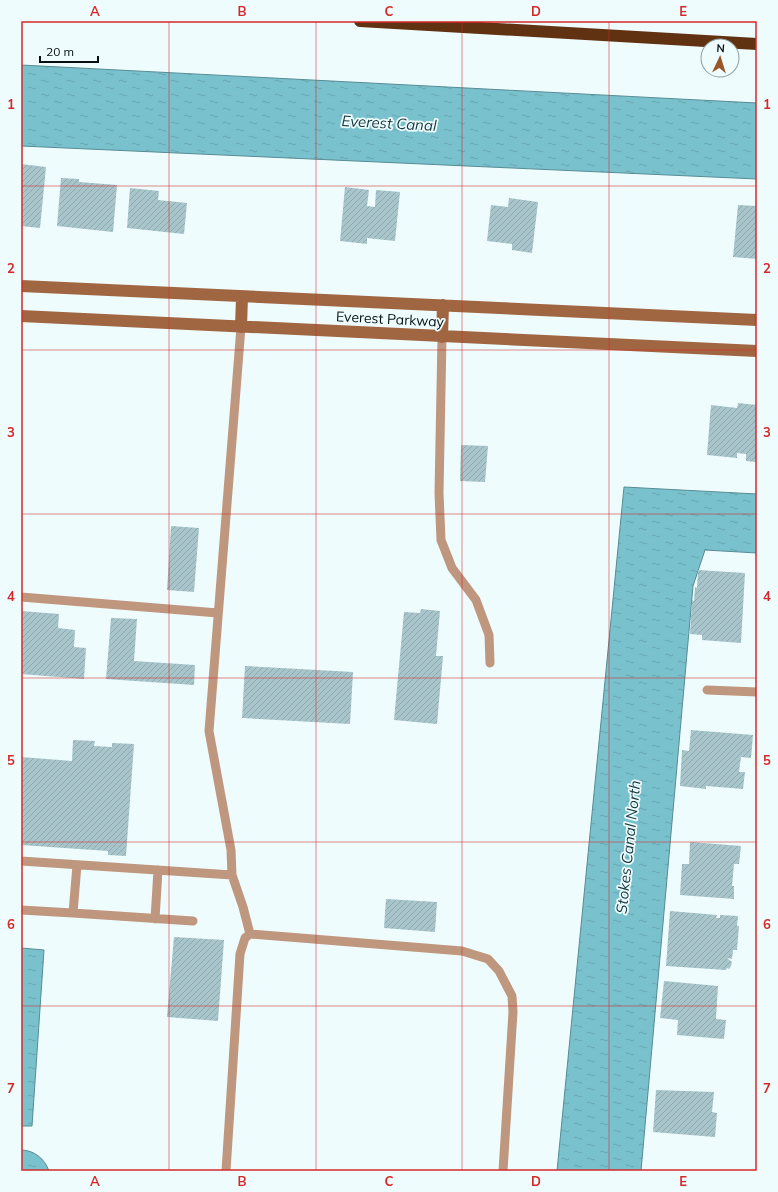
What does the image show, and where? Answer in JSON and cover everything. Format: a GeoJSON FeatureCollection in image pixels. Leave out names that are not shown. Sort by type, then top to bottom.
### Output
{"type":"FeatureCollection","features":[{"type":"Feature","properties":{"kind":"highway"},"geometry":{"type":"LineString","coordinates":[[360,21],[757,44]]}},
{"type":"Feature","properties":{"kind":"street","name":"Everest Parkway"},"geometry":{"type":"LineString","coordinates":[[21,286],[757,320]]}},
{"type":"Feature","properties":{"kind":"street"},"geometry":{"type":"LineString","coordinates":[[241,327],[242,297]]}},
{"type":"Feature","properties":{"kind":"street"},"geometry":{"type":"LineString","coordinates":[[442,336],[444,305]]}},
{"type":"Feature","properties":{"kind":"street","name":"Everest Parkway"},"geometry":{"type":"LineString","coordinates":[[21,316],[757,351]]}},
{"type":"Feature","properties":{"kind":"lane"},"geometry":{"type":"LineString","coordinates":[[241,327],[209,731],[231,850],[232,876],[250,934]]}},
{"type":"Feature","properties":{"kind":"lane"},"geometry":{"type":"LineString","coordinates":[[442,336],[439,493],[441,540],[452,568],[476,600],[489,635],[490,663]]}},
{"type":"Feature","properties":{"kind":"lane"},"geometry":{"type":"LineString","coordinates":[[21,597],[218,613]]}},
{"type":"Feature","properties":{"kind":"lane"},"geometry":{"type":"LineString","coordinates":[[707,690],[757,692]]}},
{"type":"Feature","properties":{"kind":"lane"},"geometry":{"type":"LineString","coordinates":[[21,861],[232,876]]}},
{"type":"Feature","properties":{"kind":"lane"},"geometry":{"type":"LineString","coordinates":[[73,913],[77,865]]}},
{"type":"Feature","properties":{"kind":"lane"},"geometry":{"type":"LineString","coordinates":[[155,919],[158,870]]}},
{"type":"Feature","properties":{"kind":"lane"},"geometry":{"type":"LineString","coordinates":[[21,910],[193,922]]}},
{"type":"Feature","properties":{"kind":"lane"},"geometry":{"type":"LineString","coordinates":[[226,1171],[240,954],[245,938],[250,934],[462,951],[488,959],[499,971],[512,996],[513,1012],[503,1171]]}},
{"type":"Feature","properties":{"kind":"water","name":"Everest Canal"},"geometry":{"type":"Polygon","coordinates":[[[21,65],[757,103],[757,179],[21,146],[21,65]]]}},
{"type":"Feature","properties":{"kind":"water","name":"Stokes Canal North"},"geometry":{"type":"Polygon","coordinates":[[[624,487],[757,494],[757,553],[705,550],[693,586],[641,1171],[557,1171],[624,487]]]}},
{"type":"Feature","properties":{"kind":"water"},"geometry":{"type":"Polygon","coordinates":[[[21,948],[44,950],[32,1126],[21,1126],[21,948]]]}},
{"type":"Feature","properties":{"kind":"water"},"geometry":{"type":"Polygon","coordinates":[[[21,1150],[35,1153],[42,1159],[49,1171],[21,1171],[21,1150]]]}},
{"type":"Feature","properties":{"kind":"building"},"geometry":{"type":"Polygon","coordinates":[[[21,164],[46,167],[40,228],[21,226],[21,164]]]}},
{"type":"Feature","properties":{"kind":"building"},"geometry":{"type":"Polygon","coordinates":[[[61,178],[79,179],[79,182],[117,185],[113,232],[57,226],[61,178]]]}},
{"type":"Feature","properties":{"kind":"building"},"geometry":{"type":"Polygon","coordinates":[[[345,187],[369,190],[367,206],[375,207],[376,190],[400,192],[395,241],[367,238],[367,244],[340,241],[345,187]]]}},
{"type":"Feature","properties":{"kind":"building"},"geometry":{"type":"Polygon","coordinates":[[[130,188],[159,191],[158,200],[187,203],[184,234],[127,228],[130,188]]]}},
{"type":"Feature","properties":{"kind":"building"},"geometry":{"type":"Polygon","coordinates":[[[509,198],[538,202],[532,253],[512,250],[512,244],[487,241],[491,205],[508,207],[509,198]]]}},
{"type":"Feature","properties":{"kind":"building"},"geometry":{"type":"Polygon","coordinates":[[[738,205],[757,206],[757,259],[733,257],[738,205]]]}},
{"type":"Feature","properties":{"kind":"building"},"geometry":{"type":"Polygon","coordinates":[[[738,403],[757,405],[756,462],[746,461],[746,454],[737,453],[737,458],[707,455],[711,405],[737,408],[738,403]]]}},
{"type":"Feature","properties":{"kind":"building"},"geometry":{"type":"Polygon","coordinates":[[[461,445],[488,446],[485,482],[460,481],[461,445]]]}},
{"type":"Feature","properties":{"kind":"building"},"geometry":{"type":"Polygon","coordinates":[[[171,526],[199,528],[194,592],[167,590],[171,526]]]}},
{"type":"Feature","properties":{"kind":"building"},"geometry":{"type":"Polygon","coordinates":[[[698,570],[745,573],[741,643],[702,640],[702,635],[690,634],[692,600],[694,601],[695,587],[697,588],[698,570]]]}},
{"type":"Feature","properties":{"kind":"building"},"geometry":{"type":"Polygon","coordinates":[[[421,609],[440,611],[436,656],[443,656],[437,724],[394,720],[404,612],[420,613],[421,609]]]}},
{"type":"Feature","properties":{"kind":"building"},"geometry":{"type":"Polygon","coordinates":[[[21,611],[59,614],[58,628],[75,630],[74,647],[86,648],[84,679],[21,674],[21,611]]]}},
{"type":"Feature","properties":{"kind":"building"},"geometry":{"type":"Polygon","coordinates":[[[111,618],[137,619],[134,661],[195,665],[194,685],[106,679],[111,618]]]}},
{"type":"Feature","properties":{"kind":"building"},"geometry":{"type":"Polygon","coordinates":[[[245,666],[353,672],[350,724],[242,718],[245,666]]]}},
{"type":"Feature","properties":{"kind":"building"},"geometry":{"type":"Polygon","coordinates":[[[691,730],[753,735],[751,758],[741,757],[739,772],[745,772],[743,789],[706,786],[706,789],[680,786],[682,750],[689,751],[691,730]]]}},
{"type":"Feature","properties":{"kind":"building"},"geometry":{"type":"Polygon","coordinates":[[[73,740],[95,741],[94,746],[112,747],[112,743],[134,744],[126,856],[108,855],[108,851],[21,845],[21,757],[72,761],[73,740]]]}},
{"type":"Feature","properties":{"kind":"building"},"geometry":{"type":"Polygon","coordinates":[[[690,842],[741,846],[739,864],[734,864],[732,886],[734,886],[734,899],[680,895],[682,864],[689,864],[690,842]]]}},
{"type":"Feature","properties":{"kind":"building"},"geometry":{"type":"Polygon","coordinates":[[[386,899],[437,902],[435,932],[384,928],[386,899]]]}},
{"type":"Feature","properties":{"kind":"building"},"geometry":{"type":"Polygon","coordinates":[[[670,911],[717,915],[716,918],[720,918],[720,915],[738,916],[737,926],[739,926],[737,950],[733,950],[732,959],[727,958],[732,962],[729,969],[666,966],[670,911]]]}},
{"type":"Feature","properties":{"kind":"building"},"geometry":{"type":"Polygon","coordinates":[[[174,937],[224,940],[218,1021],[167,1017],[174,937]]]}},
{"type":"Feature","properties":{"kind":"building"},"geometry":{"type":"Polygon","coordinates":[[[664,981],[718,986],[716,1019],[726,1020],[724,1039],[677,1035],[678,1020],[660,1018],[664,981]]]}},
{"type":"Feature","properties":{"kind":"building"},"geometry":{"type":"Polygon","coordinates":[[[656,1090],[714,1092],[712,1112],[717,1113],[715,1137],[653,1132],[656,1090]]]}}]}
